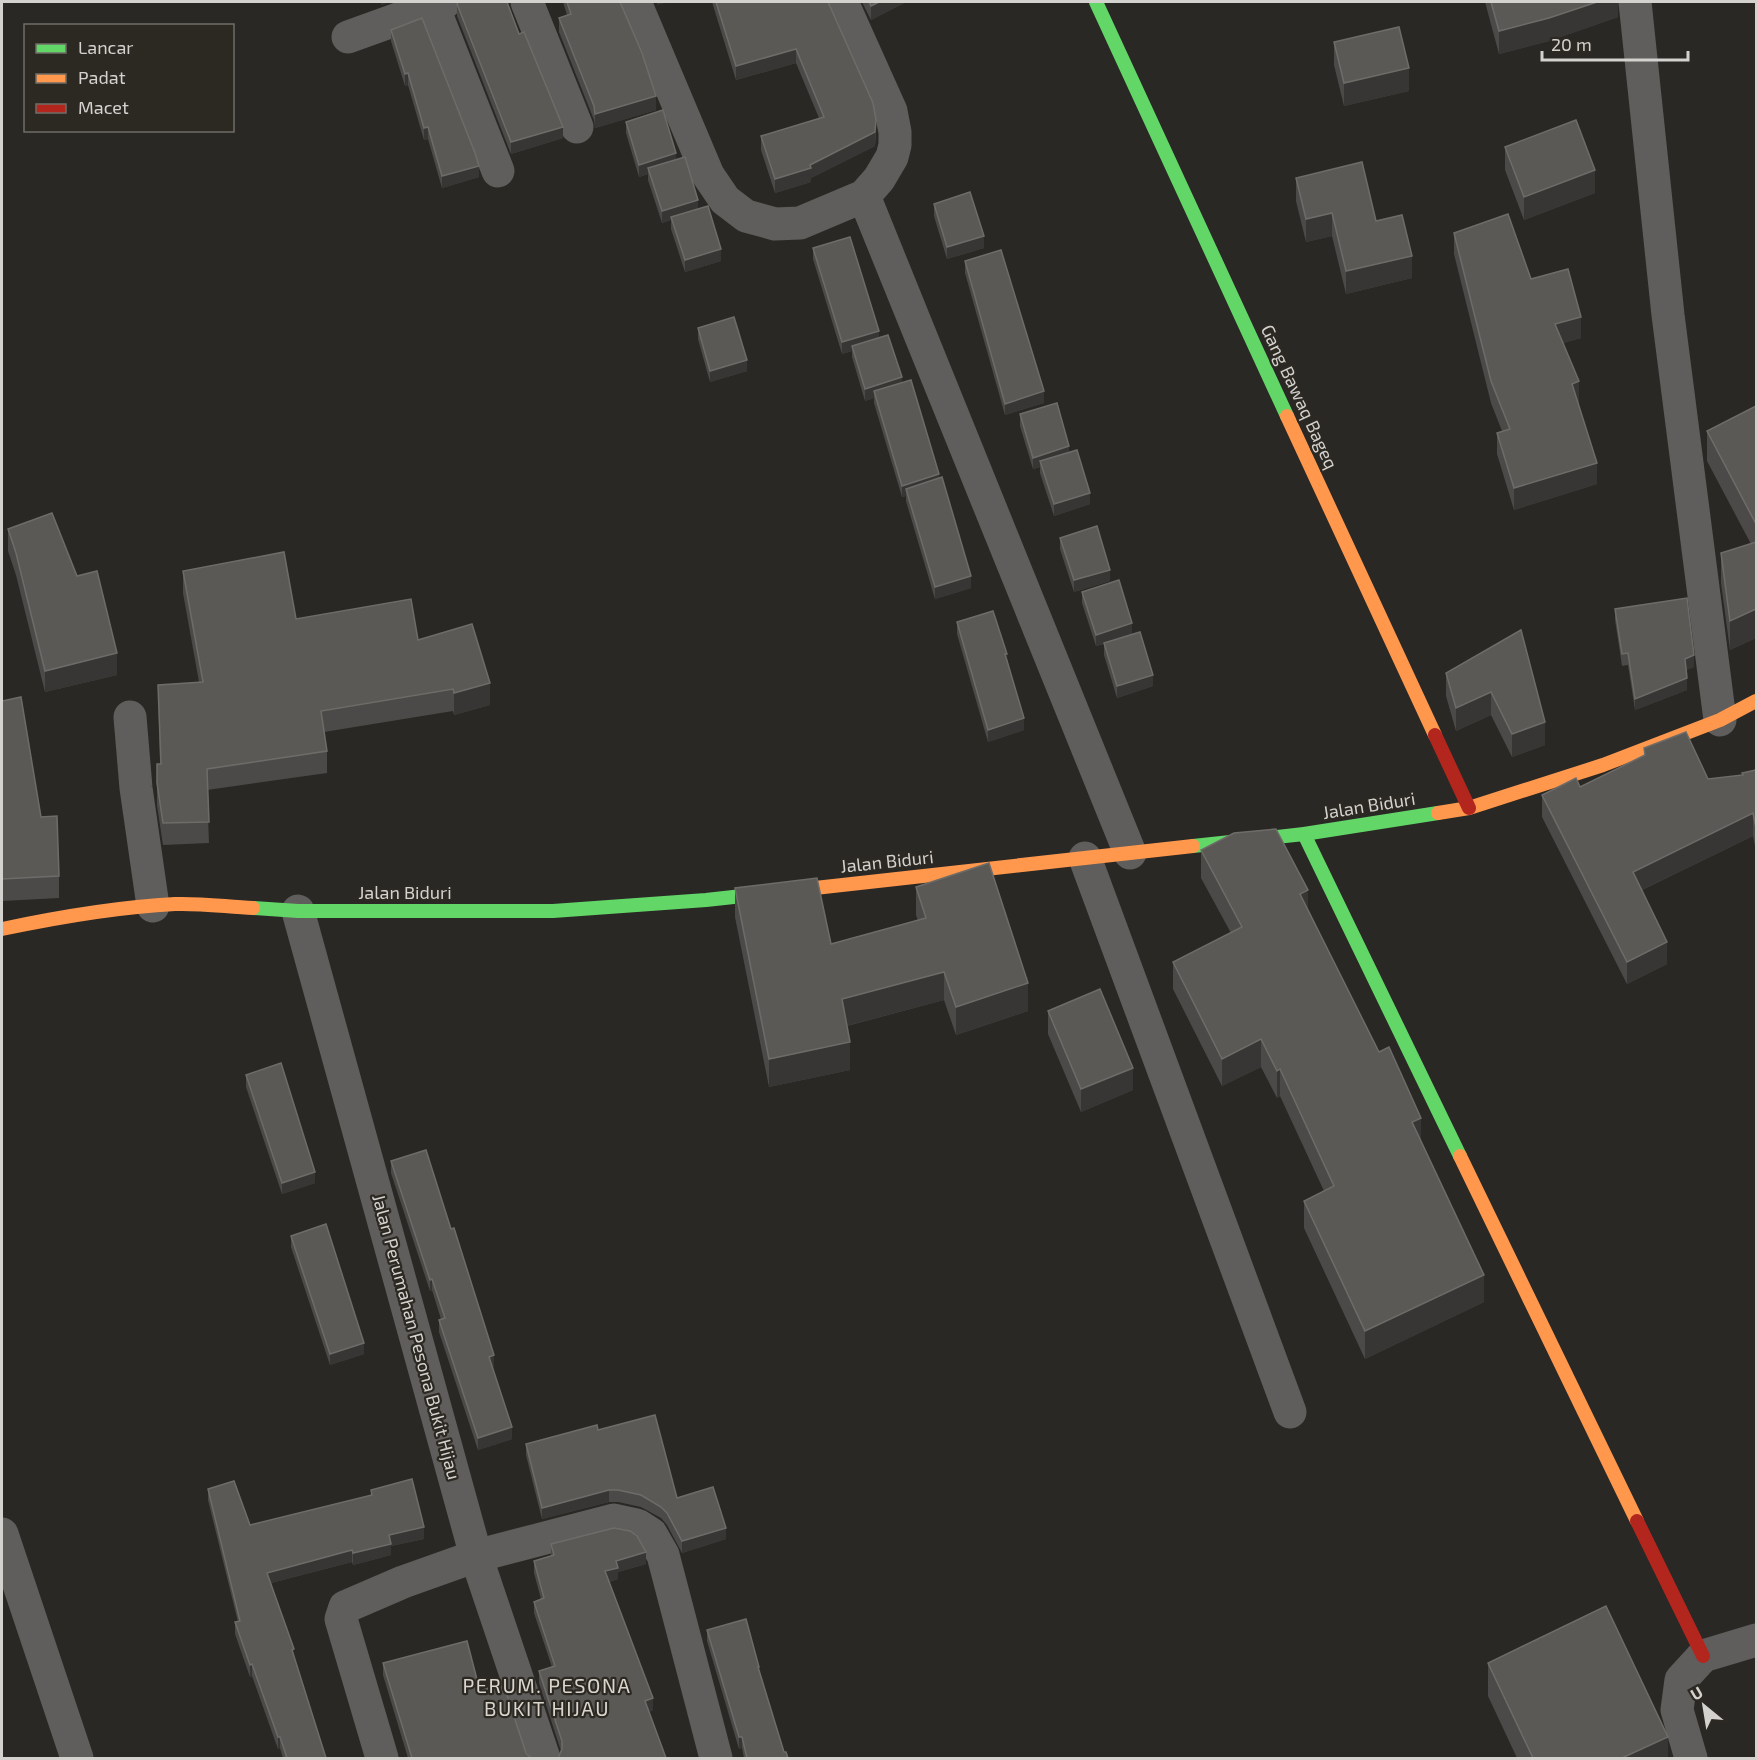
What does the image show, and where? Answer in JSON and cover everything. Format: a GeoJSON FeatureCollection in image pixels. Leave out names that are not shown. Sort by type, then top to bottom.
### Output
{"type":"FeatureCollection","features":[{"type":"Feature","properties":{"kind":"street"},"geometry":{"type":"LineString","coordinates":[[527,2],[577,127]]}},
{"type":"Feature","properties":{"kind":"street"},"geometry":{"type":"LineString","coordinates":[[635,2],[708,175],[725,200],[746,216],[775,224],[800,223],[864,196],[879,179],[892,157],[895,132],[891,111],[842,2]]}},
{"type":"Feature","properties":{"kind":"street","name":"Gang Bawaq Bageq"},"geometry":{"type":"LineString","coordinates":[[1096,2],[1469,808]]}},
{"type":"Feature","properties":{"kind":"street"},"geometry":{"type":"LineString","coordinates":[[1635,2],[1668,315],[1720,720]]}},
{"type":"Feature","properties":{"kind":"street"},"geometry":{"type":"LineString","coordinates":[[348,37],[439,4],[498,171]]}},
{"type":"Feature","properties":{"kind":"street"},"geometry":{"type":"LineString","coordinates":[[864,196],[1130,854]]}},
{"type":"Feature","properties":{"kind":"street","name":"Jalan Biduri"},"geometry":{"type":"LineString","coordinates":[[2,929],[95,912],[177,904],[298,911],[541,911],[705,900],[1304,834],[1469,808],[1603,765],[1688,734],[1756,702]]}},
{"type":"Feature","properties":{"kind":"street"},"geometry":{"type":"LineString","coordinates":[[130,717],[136,788],[153,906]]}},
{"type":"Feature","properties":{"kind":"street"},"geometry":{"type":"LineString","coordinates":[[1304,834],[1703,1656]]}},
{"type":"Feature","properties":{"kind":"street"},"geometry":{"type":"LineString","coordinates":[[1084,858],[1290,1412]]}},
{"type":"Feature","properties":{"kind":"street","name":"Jalan Perumahan Pesona Bukit Hijau"},"geometry":{"type":"LineString","coordinates":[[298,911],[476,1556],[544,1758]]}},
{"type":"Feature","properties":{"kind":"street"},"geometry":{"type":"LineString","coordinates":[[382,1758],[341,1619],[345,1607],[403,1582],[476,1556],[614,1520],[638,1525],[651,1534],[663,1555],[716,1758]]}},
{"type":"Feature","properties":{"kind":"street"},"geometry":{"type":"LineString","coordinates":[[2,1534],[77,1758]]}},
{"type":"Feature","properties":{"kind":"street"},"geometry":{"type":"LineString","coordinates":[[1691,1758],[1677,1710],[1681,1680],[1703,1656],[1756,1640]]}},
{"type":"Feature","properties":{"kind":"building"},"geometry":{"type":"Polygon","coordinates":[[[459,2],[507,2],[519,34],[524,32],[563,127],[511,142],[457,4],[459,2]]]}},
{"type":"Feature","properties":{"kind":"building"},"geometry":{"type":"Polygon","coordinates":[[[567,2],[620,2],[642,53],[656,96],[595,114],[594,106],[559,18],[571,14],[567,2]]]}},
{"type":"Feature","properties":{"kind":"building"},"geometry":{"type":"Polygon","coordinates":[[[716,2],[828,2],[873,103],[876,120],[875,132],[810,165],[811,168],[775,179],[761,136],[824,117],[796,49],[736,66],[716,2]]]}},
{"type":"Feature","properties":{"kind":"building"},"geometry":{"type":"Polygon","coordinates":[[[1491,2],[1597,2],[1499,31],[1491,2]]]}},
{"type":"Feature","properties":{"kind":"building"},"geometry":{"type":"Polygon","coordinates":[[[422,18],[479,166],[442,176],[428,127],[424,128],[408,73],[405,74],[391,30],[422,18]]]}},
{"type":"Feature","properties":{"kind":"building"},"geometry":{"type":"Polygon","coordinates":[[[1399,27],[1409,68],[1344,83],[1334,42],[1399,27]]]}},
{"type":"Feature","properties":{"kind":"building"},"geometry":{"type":"Polygon","coordinates":[[[663,110],[676,153],[639,165],[626,122],[663,110]]]}},
{"type":"Feature","properties":{"kind":"building"},"geometry":{"type":"Polygon","coordinates":[[[1576,120],[1595,170],[1524,197],[1505,147],[1576,120]]]}},
{"type":"Feature","properties":{"kind":"building"},"geometry":{"type":"Polygon","coordinates":[[[685,157],[698,200],[662,211],[648,168],[685,157]]]}},
{"type":"Feature","properties":{"kind":"building"},"geometry":{"type":"Polygon","coordinates":[[[1362,162],[1376,221],[1402,215],[1412,256],[1346,271],[1332,213],[1306,219],[1296,178],[1362,162]]]}},
{"type":"Feature","properties":{"kind":"building"},"geometry":{"type":"Polygon","coordinates":[[[970,192],[984,236],[947,247],[934,204],[970,192]]]}},
{"type":"Feature","properties":{"kind":"building"},"geometry":{"type":"Polygon","coordinates":[[[708,206],[721,249],[685,260],[671,217],[708,206]]]}},
{"type":"Feature","properties":{"kind":"building"},"geometry":{"type":"Polygon","coordinates":[[[1508,214],[1531,279],[1568,269],[1581,317],[1555,324],[1579,381],[1572,384],[1597,463],[1514,488],[1497,433],[1510,429],[1491,381],[1454,233],[1508,214]]]}},
{"type":"Feature","properties":{"kind":"building"},"geometry":{"type":"Polygon","coordinates":[[[850,237],[879,331],[842,342],[813,248],[850,237]]]}},
{"type":"Feature","properties":{"kind":"building"},"geometry":{"type":"Polygon","coordinates":[[[1001,250],[1044,391],[1005,404],[965,261],[1001,250]]]}},
{"type":"Feature","properties":{"kind":"building"},"geometry":{"type":"Polygon","coordinates":[[[734,317],[747,360],[710,371],[698,328],[734,317]]]}},
{"type":"Feature","properties":{"kind":"building"},"geometry":{"type":"Polygon","coordinates":[[[888,335],[902,377],[865,389],[852,346],[888,335]]]}},
{"type":"Feature","properties":{"kind":"building"},"geometry":{"type":"Polygon","coordinates":[[[911,380],[939,474],[902,486],[874,391],[911,380]]]}},
{"type":"Feature","properties":{"kind":"building"},"geometry":{"type":"Polygon","coordinates":[[[1057,403],[1069,446],[1033,458],[1020,414],[1057,403]]]}},
{"type":"Feature","properties":{"kind":"building"},"geometry":{"type":"Polygon","coordinates":[[[1756,406],[1756,524],[1707,431],[1756,406]]]}},
{"type":"Feature","properties":{"kind":"building"},"geometry":{"type":"Polygon","coordinates":[[[1077,450],[1090,493],[1054,504],[1040,461],[1077,450]]]}},
{"type":"Feature","properties":{"kind":"building"},"geometry":{"type":"Polygon","coordinates":[[[942,477],[971,576],[935,587],[906,489],[942,477]]]}},
{"type":"Feature","properties":{"kind":"building"},"geometry":{"type":"Polygon","coordinates":[[[52,513],[77,576],[97,571],[117,653],[45,671],[8,529],[52,513]]]}},
{"type":"Feature","properties":{"kind":"building"},"geometry":{"type":"Polygon","coordinates":[[[1097,526],[1110,570],[1074,580],[1060,538],[1097,526]]]}},
{"type":"Feature","properties":{"kind":"building"},"geometry":{"type":"Polygon","coordinates":[[[1756,542],[1756,609],[1730,621],[1721,553],[1756,542]]]}},
{"type":"Feature","properties":{"kind":"building"},"geometry":{"type":"Polygon","coordinates":[[[284,552],[296,619],[411,599],[418,640],[472,624],[490,683],[454,693],[453,689],[321,711],[327,751],[207,769],[209,822],[163,823],[157,783],[157,764],[161,764],[158,685],[203,682],[183,571],[284,552]]]}},
{"type":"Feature","properties":{"kind":"building"},"geometry":{"type":"Polygon","coordinates":[[[1119,580],[1132,623],[1096,635],[1082,592],[1119,580]]]}},
{"type":"Feature","properties":{"kind":"building"},"geometry":{"type":"Polygon","coordinates":[[[1687,598],[1694,655],[1685,659],[1687,678],[1635,699],[1628,653],[1622,654],[1615,609],[1687,598]]]}},
{"type":"Feature","properties":{"kind":"building"},"geometry":{"type":"Polygon","coordinates":[[[993,611],[1024,718],[988,730],[957,622],[993,611]]]}},
{"type":"Feature","properties":{"kind":"building"},"geometry":{"type":"Polygon","coordinates":[[[1521,630],[1545,722],[1512,734],[1491,692],[1456,708],[1446,673],[1521,630]]]}},
{"type":"Feature","properties":{"kind":"building"},"geometry":{"type":"Polygon","coordinates":[[[1140,632],[1153,675],[1117,686],[1104,643],[1140,632]]]}},
{"type":"Feature","properties":{"kind":"building"},"geometry":{"type":"Polygon","coordinates":[[[21,697],[41,817],[57,816],[59,876],[2,879],[2,701],[21,697]]]}},
{"type":"Feature","properties":{"kind":"building"},"geometry":{"type":"Polygon","coordinates":[[[1686,732],[1708,779],[1743,775],[1742,773],[1756,770],[1756,828],[1753,813],[1633,872],[1667,942],[1627,962],[1542,795],[1576,778],[1580,787],[1645,755],[1644,748],[1686,732]]]}},
{"type":"Feature","properties":{"kind":"building"},"geometry":{"type":"Polygon","coordinates":[[[1276,829],[1308,890],[1300,894],[1379,1052],[1389,1047],[1421,1118],[1412,1122],[1484,1275],[1365,1331],[1304,1201],[1334,1186],[1280,1069],[1277,1071],[1261,1039],[1222,1059],[1173,962],[1242,927],[1201,850],[1234,833],[1276,829]]]}},
{"type":"Feature","properties":{"kind":"building"},"geometry":{"type":"Polygon","coordinates":[[[989,863],[1028,983],[956,1007],[944,972],[842,999],[850,1042],[769,1059],[735,888],[817,878],[831,944],[926,918],[916,887],[989,863]]]}},
{"type":"Feature","properties":{"kind":"building"},"geometry":{"type":"Polygon","coordinates":[[[1100,989],[1133,1068],[1081,1089],[1048,1011],[1100,989]]]}},
{"type":"Feature","properties":{"kind":"building"},"geometry":{"type":"Polygon","coordinates":[[[281,1063],[315,1172],[282,1183],[246,1075],[281,1063]]]}},
{"type":"Feature","properties":{"kind":"building"},"geometry":{"type":"Polygon","coordinates":[[[426,1150],[451,1229],[454,1228],[494,1355],[489,1357],[512,1427],[478,1438],[439,1320],[445,1318],[432,1279],[430,1280],[391,1161],[426,1150]]]}},
{"type":"Feature","properties":{"kind":"building"},"geometry":{"type":"Polygon","coordinates":[[[326,1224],[364,1343],[330,1354],[291,1236],[326,1224]]]}},
{"type":"Feature","properties":{"kind":"building"},"geometry":{"type":"Polygon","coordinates":[[[655,1415],[677,1498],[713,1487],[726,1528],[682,1541],[667,1513],[661,1507],[641,1495],[618,1490],[609,1490],[542,1508],[526,1444],[597,1425],[598,1430],[655,1415]]]}},
{"type":"Feature","properties":{"kind":"building"},"geometry":{"type":"Polygon","coordinates":[[[412,1479],[424,1527],[389,1535],[391,1544],[353,1553],[352,1550],[267,1573],[294,1649],[292,1650],[326,1758],[287,1758],[235,1622],[240,1621],[208,1489],[234,1481],[250,1525],[372,1495],[371,1490],[412,1479]]]}},
{"type":"Feature","properties":{"kind":"building"},"geometry":{"type":"Polygon","coordinates":[[[614,1528],[630,1531],[637,1536],[646,1552],[616,1561],[618,1568],[605,1571],[653,1698],[645,1701],[666,1758],[558,1758],[562,1749],[562,1741],[539,1671],[555,1666],[534,1602],[544,1598],[534,1561],[554,1555],[551,1544],[614,1528]]]}},
{"type":"Feature","properties":{"kind":"building"},"geometry":{"type":"Polygon","coordinates":[[[1606,1606],[1668,1737],[1622,1758],[1533,1758],[1488,1663],[1606,1606]]]}},
{"type":"Feature","properties":{"kind":"building"},"geometry":{"type":"Polygon","coordinates":[[[746,1619],[758,1667],[784,1752],[788,1758],[747,1758],[742,1737],[739,1737],[707,1630],[746,1619]]]}},
{"type":"Feature","properties":{"kind":"building"},"geometry":{"type":"Polygon","coordinates":[[[467,1641],[480,1691],[503,1683],[526,1753],[531,1758],[412,1758],[383,1663],[467,1641]]]}},
{"type":"Feature","properties":{"kind":"traffic: fast"},"geometry":{"type":"LineString","coordinates":[[1096,2],[1287,416]]}},
{"type":"Feature","properties":{"kind":"traffic: fast"},"geometry":{"type":"LineString","coordinates":[[1193,846],[1304,834],[1438,813]]}},
{"type":"Feature","properties":{"kind":"traffic: fast"},"geometry":{"type":"LineString","coordinates":[[1304,834],[1460,1156]]}},
{"type":"Feature","properties":{"kind":"traffic: fast"},"geometry":{"type":"LineString","coordinates":[[253,908],[298,911],[553,911],[770,893]]}},
{"type":"Feature","properties":{"kind":"traffic: slow"},"geometry":{"type":"LineString","coordinates":[[1287,416],[1435,735]]}},
{"type":"Feature","properties":{"kind":"traffic: slow"},"geometry":{"type":"LineString","coordinates":[[1438,813],[1469,808],[1603,765],[1720,720],[1756,701]]}},
{"type":"Feature","properties":{"kind":"traffic: slow"},"geometry":{"type":"LineString","coordinates":[[770,893],[1193,846]]}},
{"type":"Feature","properties":{"kind":"traffic: slow"},"geometry":{"type":"LineString","coordinates":[[2,929],[88,913],[153,905],[195,904],[253,908]]}},
{"type":"Feature","properties":{"kind":"traffic: slow"},"geometry":{"type":"LineString","coordinates":[[1460,1156],[1637,1521]]}},
{"type":"Feature","properties":{"kind":"traffic: jam"},"geometry":{"type":"LineString","coordinates":[[1435,735],[1469,808]]}},
{"type":"Feature","properties":{"kind":"traffic: jam"},"geometry":{"type":"LineString","coordinates":[[1637,1521],[1703,1656]]}},
{"type":"Feature","properties":{"kind":"district","name":"PERUM. PESONA BUKIT HIJAU"},"geometry":{"type":"Point","coordinates":[547,1698]}}]}
